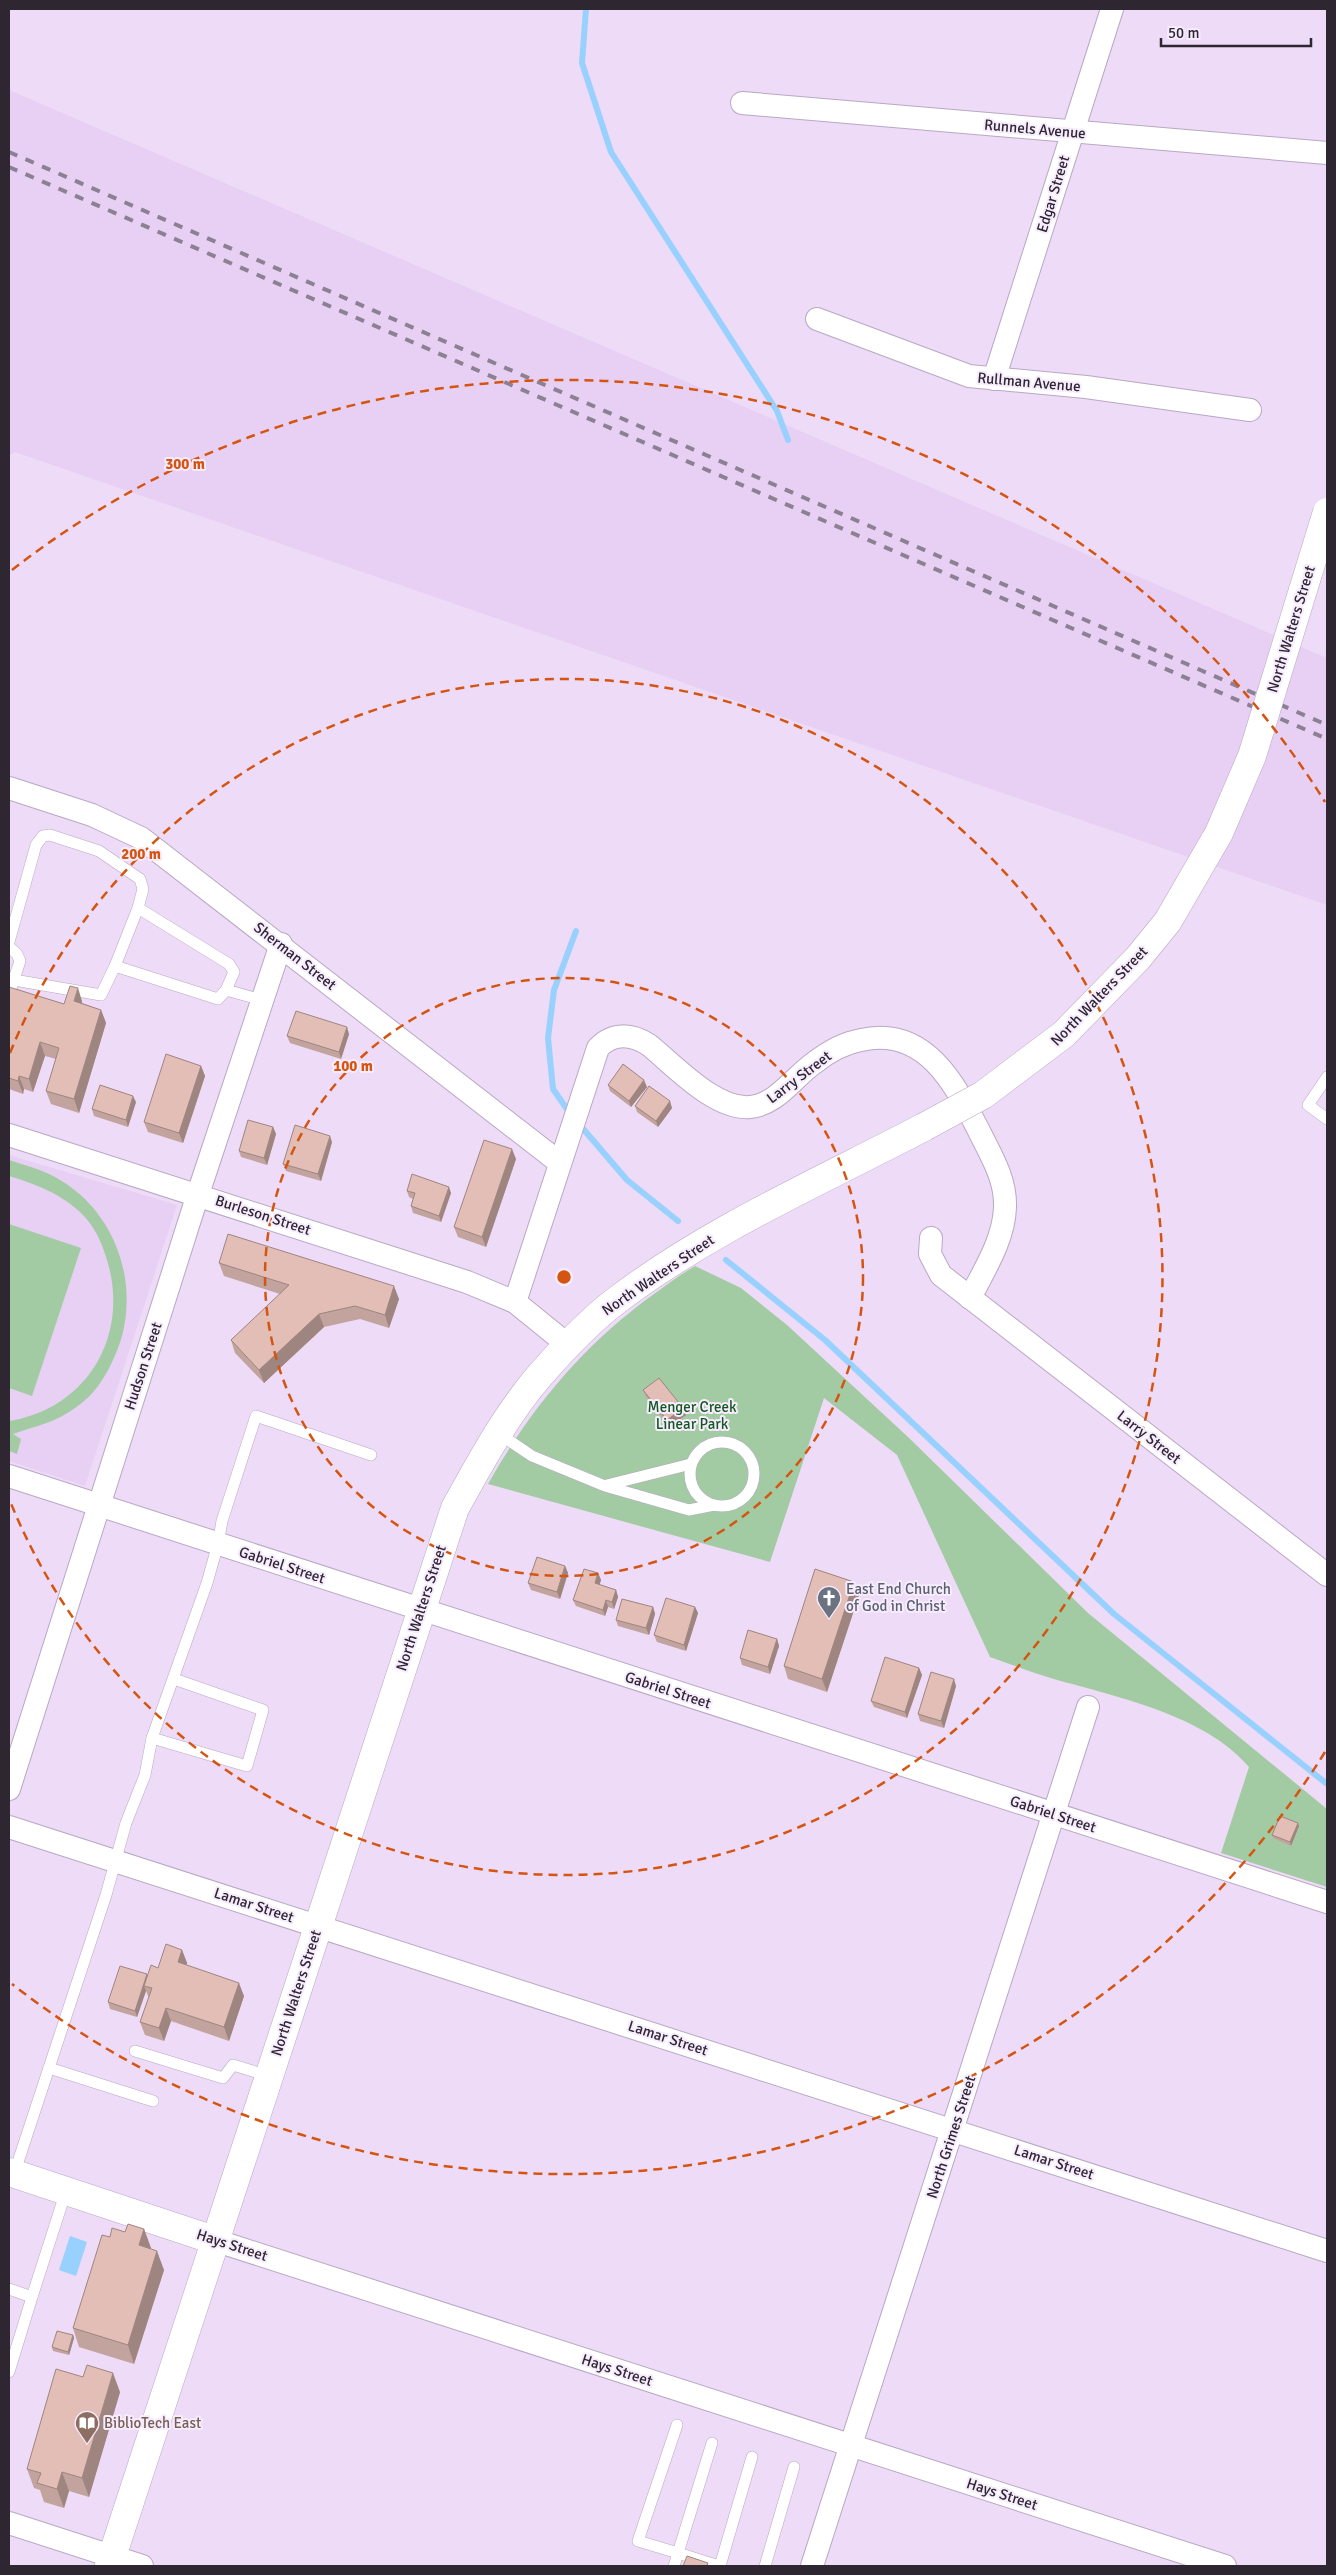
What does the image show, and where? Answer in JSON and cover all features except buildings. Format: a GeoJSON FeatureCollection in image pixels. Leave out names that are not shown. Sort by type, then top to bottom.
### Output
{"type":"FeatureCollection","features":[{"type":"Feature","properties":{"kind":"main road","name":"North Walters Street"},"geometry":{"type":"LineString","coordinates":[[110,2562],[214,2240],[319,1926],[420,1610],[455,1508],[498,1433],[540,1375],[616,1300],[699,1245],[983,1095],[1064,1034],[1138,958],[1168,921],[1219,833],[1252,756],[1327,512]]}},
{"type":"Feature","properties":{"kind":"main road","name":"Hays Street"},"geometry":{"type":"LineString","coordinates":[[11,2173],[214,2240]]}},
{"type":"Feature","properties":{"kind":"street","name":"Edgar Street"},"geometry":{"type":"LineString","coordinates":[[994,379],[1112,9]]}},
{"type":"Feature","properties":{"kind":"street","name":"Runnels Avenue"},"geometry":{"type":"LineString","coordinates":[[742,103],[1327,154]]}},
{"type":"Feature","properties":{"kind":"street","name":"Rullman Avenue"},"geometry":{"type":"LineString","coordinates":[[817,319],[960,373],[994,379],[1086,387],[1250,410]]}},
{"type":"Feature","properties":{"kind":"street","name":"Sherman Street"},"geometry":{"type":"LineString","coordinates":[[9,788],[92,815],[128,830],[163,852],[476,1100],[560,1163]]}},
{"type":"Feature","properties":{"kind":"street","name":"Hudson Street"},"geometry":{"type":"LineString","coordinates":[[9,1789],[198,1194],[280,944]]}},
{"type":"Feature","properties":{"kind":"street","name":"Larry Street"},"geometry":{"type":"LineString","coordinates":[[560,1163],[598,1048],[615,1036],[626,1036],[640,1040],[716,1099],[729,1104],[750,1107],[768,1102],[814,1062],[844,1044],[863,1039],[889,1038],[914,1046],[932,1058],[956,1086],[999,1171],[1005,1193],[1005,1210],[1000,1238],[970,1298]]}},
{"type":"Feature","properties":{"kind":"street","name":"Burleson Street"},"geometry":{"type":"LineString","coordinates":[[9,1135],[198,1194],[467,1282],[515,1302],[568,1346]]}},
{"type":"Feature","properties":{"kind":"street"},"geometry":{"type":"LineString","coordinates":[[515,1302],[560,1163]]}},
{"type":"Feature","properties":{"kind":"street","name":"Larry Street"},"geometry":{"type":"LineString","coordinates":[[931,1238],[930,1254],[941,1275],[1327,1575]]}},
{"type":"Feature","properties":{"kind":"street","name":"Gabriel Street"},"geometry":{"type":"LineString","coordinates":[[9,1476],[1327,1902]]}},
{"type":"Feature","properties":{"kind":"street","name":"North Grimes Street"},"geometry":{"type":"LineString","coordinates":[[812,2566],[1088,1707]]}},
{"type":"Feature","properties":{"kind":"street","name":"Lamar Street"},"geometry":{"type":"LineString","coordinates":[[9,1826],[1327,2251]]}},
{"type":"Feature","properties":{"kind":"street","name":"Hays Street"},"geometry":{"type":"LineString","coordinates":[[214,2240],[1225,2566]]}},
{"type":"Feature","properties":{"kind":"street"},"geometry":{"type":"LineString","coordinates":[[9,2523],[110,2562],[142,2566]]}},
{"type":"Feature","properties":{"kind":"lane"},"geometry":{"type":"LineString","coordinates":[[9,942],[36,845],[43,836],[50,836],[99,851],[140,879],[143,889],[138,908],[102,995],[14,980]]}},
{"type":"Feature","properties":{"kind":"lane"},"geometry":{"type":"LineString","coordinates":[[115,966],[212,999],[218,999],[226,990],[234,968],[138,908]]}},
{"type":"Feature","properties":{"kind":"lane"},"geometry":{"type":"LineString","coordinates":[[9,947],[17,954],[20,961],[9,994]]}},
{"type":"Feature","properties":{"kind":"lane"},"geometry":{"type":"LineString","coordinates":[[226,990],[262,1000]]}},
{"type":"Feature","properties":{"kind":"lane"},"geometry":{"type":"LineString","coordinates":[[1327,1077],[1308,1105],[1327,1119]]}},
{"type":"Feature","properties":{"kind":"lane"},"geometry":{"type":"LineString","coordinates":[[11,2173],[49,2068],[116,1861],[126,1823],[145,1775],[152,1738],[174,1679],[218,1544],[222,1521],[256,1416],[371,1454]]}},
{"type":"Feature","properties":{"kind":"lane"},"geometry":{"type":"LineString","coordinates":[[498,1433],[532,1456],[605,1486],[688,1510],[735,1503],[750,1489],[754,1479],[750,1458],[734,1444],[724,1442],[703,1448],[691,1464],[689,1474],[696,1494],[714,1505]]}},
{"type":"Feature","properties":{"kind":"lane"},"geometry":{"type":"LineString","coordinates":[[605,1486],[691,1464]]}},
{"type":"Feature","properties":{"kind":"lane"},"geometry":{"type":"LineString","coordinates":[[152,1738],[247,1766],[263,1710],[174,1679]]}},
{"type":"Feature","properties":{"kind":"lane"},"geometry":{"type":"LineString","coordinates":[[135,2051],[224,2078],[233,2065],[269,2076]]}},
{"type":"Feature","properties":{"kind":"lane"},"geometry":{"type":"LineString","coordinates":[[49,2068],[153,2101]]}},
{"type":"Feature","properties":{"kind":"lane"},"geometry":{"type":"LineString","coordinates":[[9,2372],[66,2191]]}},
{"type":"Feature","properties":{"kind":"lane"},"geometry":{"type":"LineString","coordinates":[[9,2290],[32,2297]]}},
{"type":"Feature","properties":{"kind":"lane"},"geometry":{"type":"LineString","coordinates":[[677,2425],[638,2540],[719,2566],[752,2457]]}},
{"type":"Feature","properties":{"kind":"lane"},"geometry":{"type":"LineString","coordinates":[[674,2566],[712,2443]]}},
{"type":"Feature","properties":{"kind":"lane"},"geometry":{"type":"LineString","coordinates":[[764,2566],[794,2467]]}},
{"type":"Feature","properties":{"kind":"shaded area"},"geometry":{"type":"Polygon","coordinates":[[[9,90],[1327,658],[1327,905],[15,452],[9,456],[9,90]]]}},
{"type":"Feature","properties":{"kind":"shaded area"},"geometry":{"type":"Polygon","coordinates":[[[9,1155],[177,1205],[85,1486],[9,1461],[9,1155]]]}},
{"type":"Feature","properties":{"kind":"green space"},"geometry":{"type":"Polygon","coordinates":[[[9,1160],[38,1169],[55,1177],[75,1190],[92,1206],[116,1245],[123,1267],[126,1290],[126,1313],[122,1336],[112,1362],[97,1388],[84,1401],[66,1414],[50,1422],[13,1434],[21,1439],[17,1454],[9,1451],[9,1421],[37,1413],[61,1401],[81,1384],[96,1364],[107,1340],[112,1315],[113,1288],[103,1247],[87,1219],[57,1195],[9,1176],[9,1160]]]}},
{"type":"Feature","properties":{"kind":"green space"},"geometry":{"type":"Polygon","coordinates":[[[9,1224],[81,1248],[32,1396],[9,1388],[9,1224]]]}},
{"type":"Feature","properties":{"kind":"green space","name":"Menger Creek Linear Park"},"geometry":{"type":"Polygon","coordinates":[[[695,1266],[741,1288],[787,1325],[908,1437],[1088,1613],[1327,1809],[1327,1887],[1221,1853],[1249,1767],[1231,1749],[1185,1721],[1159,1710],[1046,1677],[990,1657],[897,1455],[824,1398],[770,1562],[488,1484],[504,1456],[541,1404],[582,1356],[628,1313],[695,1266]]]}},
{"type":"Feature","properties":{"kind":"water"},"geometry":{"type":"Polygon","coordinates":[[[70,2236],[87,2242],[76,2276],[59,2270],[70,2236]]]}},
{"type":"Feature","properties":{"kind":"waterway"},"geometry":{"type":"LineString","coordinates":[[586,9],[582,63],[611,152],[777,411],[788,440]]}},
{"type":"Feature","properties":{"kind":"waterway"},"geometry":{"type":"LineString","coordinates":[[571,1115],[553,1089],[548,1038],[554,990],[576,931]]}},
{"type":"Feature","properties":{"kind":"waterway"},"geometry":{"type":"LineString","coordinates":[[579,1124],[627,1180],[678,1221]]}},
{"type":"Feature","properties":{"kind":"waterway"},"geometry":{"type":"LineString","coordinates":[[726,1260],[825,1340],[1114,1614],[1327,1784]]}},
{"type":"Feature","properties":{"kind":"railway"},"geometry":{"type":"LineString","coordinates":[[9,152],[1327,725]]}},
{"type":"Feature","properties":{"kind":"railway"},"geometry":{"type":"LineString","coordinates":[[9,167],[1327,739]]}},
{"type":"Feature","properties":{"kind":"place","name":"East End Church of God in Christ"},"geometry":{"type":"Point","coordinates":[829,1619]}},
{"type":"Feature","properties":{"kind":"place","name":"BiblioTech East"},"geometry":{"type":"Point","coordinates":[87,2444]}}]}
